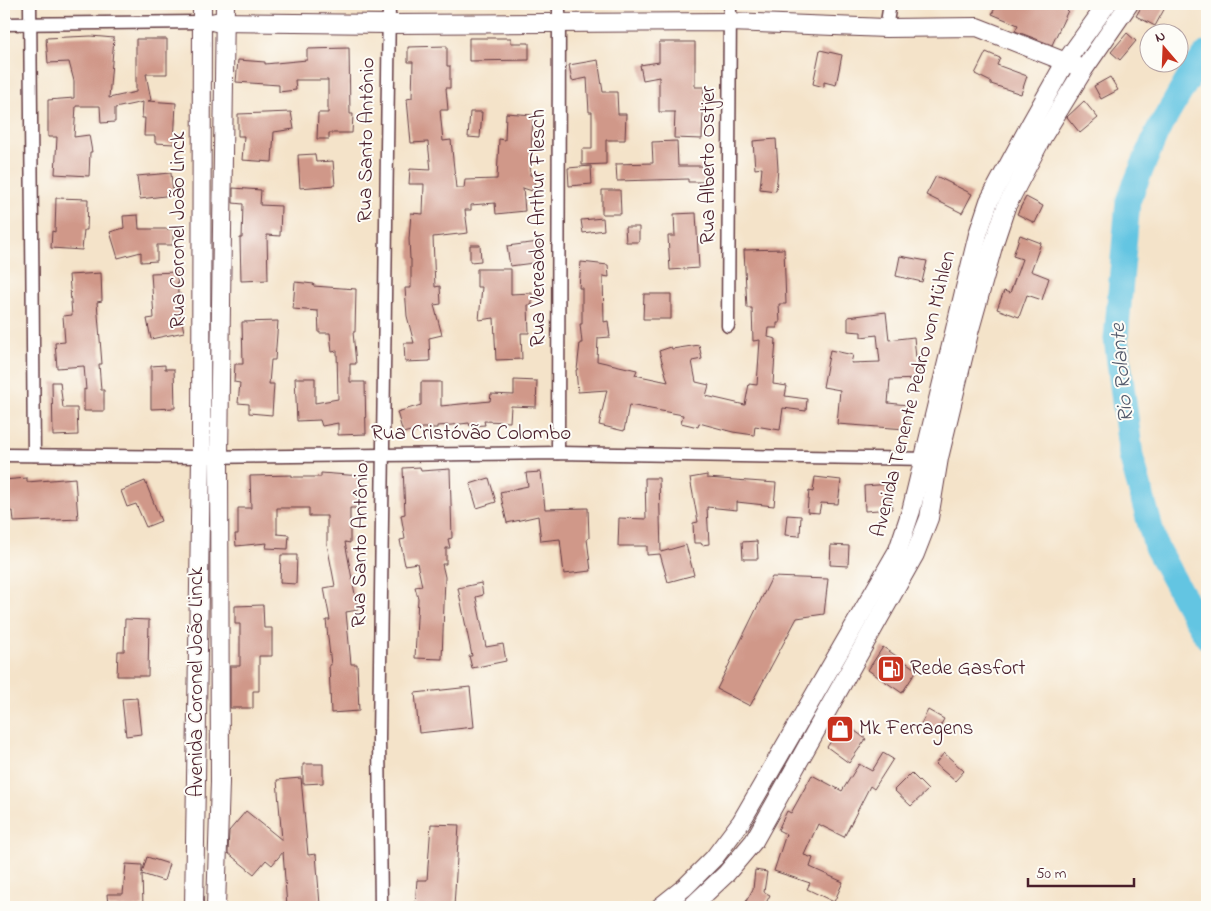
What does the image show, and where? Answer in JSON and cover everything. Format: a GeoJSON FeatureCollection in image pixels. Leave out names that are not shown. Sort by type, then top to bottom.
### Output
{"type":"FeatureCollection","features":[{"type":"Feature","properties":{"kind":"main road","name":"Rua Coronel João Linck"},"geometry":{"type":"LineString","coordinates":[[202,4],[210,457]]}},
{"type":"Feature","properties":{"kind":"main road","name":"Rua Coronel João Linck"},"geometry":{"type":"LineString","coordinates":[[210,457],[226,23],[225,4]]}},
{"type":"Feature","properties":{"kind":"main road","name":"Avenida Tenente Pedro von Mühlen"},"geometry":{"type":"LineString","coordinates":[[690,907],[726,874],[754,841],[914,554],[929,518],[931,459],[978,234],[989,201],[1066,61],[1107,4]]}},
{"type":"Feature","properties":{"kind":"main road","name":"Avenida Tenente Pedro von Mühlen"},"geometry":{"type":"LineString","coordinates":[[660,907],[685,887],[714,858],[741,822],[898,550],[931,459],[1006,207],[1043,136],[1084,69],[1129,4]]}},
{"type":"Feature","properties":{"kind":"main road"},"geometry":{"type":"LineString","coordinates":[[202,22],[388,24],[730,22],[886,28],[977,27],[1084,69]]}},
{"type":"Feature","properties":{"kind":"main road","name":"Avenida Coronel João Linck"},"geometry":{"type":"LineString","coordinates":[[194,907],[210,457]]}},
{"type":"Feature","properties":{"kind":"main road","name":"Avenida Coronel João Linck"},"geometry":{"type":"LineString","coordinates":[[210,457],[220,782],[216,907]]}},
{"type":"Feature","properties":{"kind":"main road"},"geometry":{"type":"LineString","coordinates":[[833,662],[850,670]]}},
{"type":"Feature","properties":{"kind":"street"},"geometry":{"type":"LineString","coordinates":[[30,4],[34,455]]}},
{"type":"Feature","properties":{"kind":"street","name":"Rua Santo Antônio"},"geometry":{"type":"LineString","coordinates":[[381,907],[379,739],[389,4]]}},
{"type":"Feature","properties":{"kind":"street","name":"Rua Vereador Arthur Flesch"},"geometry":{"type":"LineString","coordinates":[[558,453],[559,4]]}},
{"type":"Feature","properties":{"kind":"street","name":"Rua Alberto Ostjer"},"geometry":{"type":"LineString","coordinates":[[728,326],[730,4]]}},
{"type":"Feature","properties":{"kind":"street"},"geometry":{"type":"LineString","coordinates":[[886,28],[890,4]]}},
{"type":"Feature","properties":{"kind":"street"},"geometry":{"type":"LineString","coordinates":[[4,24],[202,22]]}},
{"type":"Feature","properties":{"kind":"street","name":"Rua Cristóvão Colombo"},"geometry":{"type":"LineString","coordinates":[[4,455],[210,457],[558,453],[931,459]]}},
{"type":"Feature","properties":{"kind":"building"},"geometry":{"type":"Polygon","coordinates":[[[997,4],[1071,4],[1052,45],[1015,31],[1018,25],[992,14],[997,4]]]}},
{"type":"Feature","properties":{"kind":"building"},"geometry":{"type":"Polygon","coordinates":[[[1143,4],[1167,4],[1157,22],[1147,22],[1136,16],[1143,4]]]}},
{"type":"Feature","properties":{"kind":"building"},"geometry":{"type":"Polygon","coordinates":[[[1127,33],[1136,41],[1120,60],[1111,52],[1127,33]]]}},
{"type":"Feature","properties":{"kind":"building"},"geometry":{"type":"Polygon","coordinates":[[[91,36],[114,38],[109,98],[136,92],[136,39],[167,39],[167,74],[146,74],[151,100],[148,101],[176,103],[174,144],[155,143],[155,136],[144,136],[145,118],[142,118],[143,102],[115,108],[115,122],[101,123],[100,106],[76,106],[74,137],[89,135],[92,152],[90,152],[89,176],[55,174],[57,137],[48,137],[48,100],[74,98],[74,81],[69,62],[48,63],[46,38],[91,36]]]}},
{"type":"Feature","properties":{"kind":"building"},"geometry":{"type":"Polygon","coordinates":[[[469,38],[511,38],[511,43],[529,43],[529,60],[469,61],[469,38]]]}},
{"type":"Feature","properties":{"kind":"building"},"geometry":{"type":"Polygon","coordinates":[[[659,42],[695,42],[695,87],[704,87],[702,139],[674,138],[675,112],[659,112],[659,77],[643,80],[640,65],[659,62],[659,42]]]}},
{"type":"Feature","properties":{"kind":"building"},"geometry":{"type":"Polygon","coordinates":[[[447,46],[447,66],[450,66],[450,88],[446,88],[448,110],[440,110],[443,141],[451,140],[456,188],[464,188],[465,180],[497,179],[499,139],[505,140],[506,113],[533,115],[530,175],[536,176],[532,191],[523,188],[525,211],[496,214],[495,203],[471,205],[471,210],[465,210],[468,233],[433,237],[435,287],[440,286],[441,304],[434,305],[442,335],[429,338],[430,361],[405,362],[404,343],[414,343],[407,316],[405,288],[411,288],[409,239],[411,213],[423,214],[424,184],[409,184],[410,169],[431,170],[428,142],[411,143],[407,99],[412,98],[413,62],[408,62],[408,47],[447,46]]]}},
{"type":"Feature","properties":{"kind":"building"},"geometry":{"type":"Polygon","coordinates":[[[349,48],[350,114],[353,114],[352,133],[329,133],[329,139],[317,139],[318,113],[328,113],[328,80],[295,80],[296,90],[279,92],[279,85],[236,82],[238,60],[265,62],[265,64],[307,60],[307,49],[349,48]]]}},
{"type":"Feature","properties":{"kind":"building"},"geometry":{"type":"Polygon","coordinates":[[[820,50],[842,55],[836,85],[824,82],[824,87],[813,84],[820,50]]]}},
{"type":"Feature","properties":{"kind":"building"},"geometry":{"type":"Polygon","coordinates":[[[986,52],[1000,58],[997,65],[1027,76],[1021,94],[991,84],[991,82],[975,74],[986,52]]]}},
{"type":"Feature","properties":{"kind":"building"},"geometry":{"type":"Polygon","coordinates":[[[598,60],[603,92],[617,92],[618,114],[626,114],[625,140],[606,140],[606,164],[582,165],[582,149],[592,149],[592,112],[589,112],[587,78],[572,81],[569,65],[598,60]]]}},
{"type":"Feature","properties":{"kind":"building"},"geometry":{"type":"Polygon","coordinates":[[[1110,77],[1118,90],[1101,99],[1094,86],[1110,77]]]}},
{"type":"Feature","properties":{"kind":"building"},"geometry":{"type":"Polygon","coordinates":[[[1084,101],[1098,118],[1080,133],[1067,117],[1084,101]]]}},
{"type":"Feature","properties":{"kind":"building"},"geometry":{"type":"Polygon","coordinates":[[[291,112],[294,129],[274,132],[272,162],[242,160],[244,136],[238,136],[238,114],[291,112]]]}},
{"type":"Feature","properties":{"kind":"building"},"geometry":{"type":"Polygon","coordinates":[[[470,112],[482,112],[480,138],[468,137],[470,112]]]}},
{"type":"Feature","properties":{"kind":"building"},"geometry":{"type":"Polygon","coordinates":[[[776,139],[778,169],[776,191],[760,189],[762,168],[755,169],[753,141],[776,139]]]}},
{"type":"Feature","properties":{"kind":"building"},"geometry":{"type":"Polygon","coordinates":[[[677,141],[678,166],[709,166],[709,182],[688,182],[688,179],[617,181],[616,164],[653,163],[652,142],[677,141]]]}},
{"type":"Feature","properties":{"kind":"building"},"geometry":{"type":"Polygon","coordinates":[[[315,154],[316,162],[333,161],[335,185],[300,188],[298,155],[315,154]]]}},
{"type":"Feature","properties":{"kind":"building"},"geometry":{"type":"Polygon","coordinates":[[[591,166],[592,184],[569,186],[568,168],[591,166]]]}},
{"type":"Feature","properties":{"kind":"building"},"geometry":{"type":"Polygon","coordinates":[[[171,173],[173,195],[140,199],[137,176],[171,173]]]}},
{"type":"Feature","properties":{"kind":"building"},"geometry":{"type":"Polygon","coordinates":[[[936,176],[972,194],[962,213],[926,195],[936,176]]]}},
{"type":"Feature","properties":{"kind":"building"},"geometry":{"type":"Polygon","coordinates":[[[233,188],[261,190],[260,205],[281,206],[280,236],[267,235],[268,280],[241,281],[240,238],[242,238],[243,204],[233,203],[233,188]]]}},
{"type":"Feature","properties":{"kind":"building"},"geometry":{"type":"Polygon","coordinates":[[[602,190],[620,190],[621,214],[602,214],[602,190]]]}},
{"type":"Feature","properties":{"kind":"building"},"geometry":{"type":"Polygon","coordinates":[[[1026,197],[1043,206],[1035,223],[1017,214],[1026,197]]]}},
{"type":"Feature","properties":{"kind":"building"},"geometry":{"type":"Polygon","coordinates":[[[56,198],[88,199],[87,230],[84,230],[82,250],[51,248],[52,231],[55,232],[56,198]]]}},
{"type":"Feature","properties":{"kind":"building"},"geometry":{"type":"Polygon","coordinates":[[[696,213],[699,268],[670,270],[668,236],[675,236],[674,214],[696,213]]]}},
{"type":"Feature","properties":{"kind":"building"},"geometry":{"type":"Polygon","coordinates":[[[138,215],[139,229],[173,229],[173,245],[157,245],[157,261],[141,262],[141,252],[118,258],[110,232],[124,228],[123,216],[138,215]]]}},
{"type":"Feature","properties":{"kind":"building"},"geometry":{"type":"Polygon","coordinates":[[[603,218],[604,230],[583,233],[581,220],[603,218]]]}},
{"type":"Feature","properties":{"kind":"building"},"geometry":{"type":"Polygon","coordinates":[[[625,227],[639,227],[639,242],[626,242],[625,227]]]}},
{"type":"Feature","properties":{"kind":"building"},"geometry":{"type":"Polygon","coordinates":[[[1020,235],[1041,243],[1031,271],[1049,278],[1042,300],[1027,295],[1019,317],[997,309],[1004,291],[1010,293],[1022,259],[1013,256],[1020,235]]]}},
{"type":"Feature","properties":{"kind":"building"},"geometry":{"type":"Polygon","coordinates":[[[539,242],[541,262],[510,266],[507,246],[539,242]]]}},
{"type":"Feature","properties":{"kind":"building"},"geometry":{"type":"Polygon","coordinates":[[[470,245],[480,245],[481,261],[470,262],[470,245]]]}},
{"type":"Feature","properties":{"kind":"building"},"geometry":{"type":"Polygon","coordinates":[[[784,249],[786,304],[779,304],[780,323],[777,323],[777,328],[769,328],[768,337],[776,339],[773,384],[787,386],[785,396],[807,399],[806,411],[783,408],[780,430],[755,426],[754,435],[733,432],[699,423],[698,427],[681,423],[683,415],[629,405],[624,431],[599,425],[607,390],[578,392],[576,370],[580,343],[582,343],[580,324],[582,324],[582,288],[579,288],[581,262],[608,265],[609,277],[603,276],[604,322],[608,321],[610,337],[598,338],[597,361],[637,370],[635,375],[668,382],[659,351],[671,347],[672,349],[699,345],[702,359],[692,361],[696,382],[709,385],[706,396],[745,405],[749,384],[757,385],[760,340],[753,341],[752,308],[747,308],[744,250],[784,249]]]}},
{"type":"Feature","properties":{"kind":"building"},"geometry":{"type":"Polygon","coordinates":[[[900,256],[927,261],[922,282],[896,276],[900,256]]]}},
{"type":"Feature","properties":{"kind":"building"},"geometry":{"type":"Polygon","coordinates":[[[477,269],[511,269],[511,294],[532,293],[532,305],[528,305],[529,333],[521,333],[522,359],[496,360],[494,318],[479,320],[482,287],[477,287],[477,269]]]}},
{"type":"Feature","properties":{"kind":"building"},"geometry":{"type":"Polygon","coordinates":[[[177,272],[178,294],[181,294],[182,312],[180,312],[184,332],[151,339],[147,319],[154,318],[151,273],[177,272]]]}},
{"type":"Feature","properties":{"kind":"building"},"geometry":{"type":"Polygon","coordinates":[[[101,273],[102,301],[97,302],[102,364],[99,364],[101,390],[104,390],[104,411],[84,411],[84,389],[86,390],[84,366],[57,368],[55,343],[65,342],[63,316],[72,315],[69,275],[101,273]]]}},
{"type":"Feature","properties":{"kind":"building"},"geometry":{"type":"Polygon","coordinates":[[[295,282],[314,284],[313,286],[356,289],[355,332],[353,332],[356,364],[350,364],[350,382],[365,382],[366,434],[338,435],[338,423],[322,426],[320,420],[297,421],[295,378],[315,378],[315,403],[338,399],[337,351],[332,352],[330,333],[319,333],[318,311],[293,309],[295,282]]]}},
{"type":"Feature","properties":{"kind":"building"},"geometry":{"type":"Polygon","coordinates":[[[644,294],[671,294],[671,319],[643,319],[644,294]]]}},
{"type":"Feature","properties":{"kind":"building"},"geometry":{"type":"Polygon","coordinates":[[[886,312],[889,340],[914,337],[916,358],[919,358],[919,379],[890,380],[888,403],[908,405],[906,429],[837,424],[840,390],[823,387],[830,350],[853,355],[851,363],[880,362],[877,335],[861,337],[861,332],[848,331],[848,317],[886,312]]]}},
{"type":"Feature","properties":{"kind":"building"},"geometry":{"type":"Polygon","coordinates":[[[278,321],[275,360],[271,360],[269,384],[274,384],[272,415],[249,413],[249,404],[238,403],[240,383],[234,382],[235,364],[243,364],[242,322],[278,321]]]}},
{"type":"Feature","properties":{"kind":"building"},"geometry":{"type":"Polygon","coordinates":[[[165,365],[165,369],[174,369],[175,408],[151,409],[151,366],[165,365]]]}},
{"type":"Feature","properties":{"kind":"building"},"geometry":{"type":"Polygon","coordinates":[[[514,380],[537,381],[536,407],[511,406],[510,422],[484,421],[485,425],[470,426],[469,423],[437,426],[437,428],[422,428],[403,433],[397,412],[421,405],[421,382],[441,382],[441,406],[490,401],[491,394],[514,395],[514,380]]]}},
{"type":"Feature","properties":{"kind":"building"},"geometry":{"type":"Polygon","coordinates":[[[52,382],[60,382],[63,408],[77,408],[78,435],[53,436],[52,382]]]}},
{"type":"Feature","properties":{"kind":"building"},"geometry":{"type":"Polygon","coordinates":[[[420,467],[421,471],[450,469],[452,538],[448,539],[450,548],[446,548],[446,564],[442,564],[445,577],[442,659],[415,658],[418,598],[415,587],[422,586],[417,563],[405,565],[400,540],[405,539],[401,515],[405,514],[403,468],[420,467]]]}},
{"type":"Feature","properties":{"kind":"building"},"geometry":{"type":"Polygon","coordinates":[[[541,472],[545,509],[588,508],[589,538],[587,539],[591,571],[564,574],[560,539],[541,541],[538,516],[507,523],[500,492],[528,486],[526,473],[541,472]]]}},
{"type":"Feature","properties":{"kind":"building"},"geometry":{"type":"Polygon","coordinates":[[[321,473],[361,476],[361,508],[350,508],[350,543],[345,542],[358,610],[346,612],[351,664],[357,664],[359,711],[331,713],[329,665],[331,665],[326,620],[330,620],[324,588],[335,586],[327,544],[327,516],[309,516],[309,508],[277,508],[277,534],[289,535],[288,549],[266,548],[267,543],[236,546],[235,534],[238,534],[238,508],[251,508],[250,476],[292,475],[292,477],[321,477],[321,473]]]}},
{"type":"Feature","properties":{"kind":"building"},"geometry":{"type":"Polygon","coordinates":[[[707,475],[707,478],[776,483],[774,506],[737,502],[737,510],[707,507],[709,544],[694,543],[693,523],[698,522],[690,478],[707,475]]]}},
{"type":"Feature","properties":{"kind":"building"},"geometry":{"type":"Polygon","coordinates":[[[815,477],[841,480],[838,504],[821,503],[819,513],[807,512],[809,491],[813,492],[815,477]]]}},
{"type":"Feature","properties":{"kind":"building"},"geometry":{"type":"Polygon","coordinates":[[[27,478],[27,482],[75,478],[78,519],[14,522],[13,511],[4,512],[4,480],[27,478]]]}},
{"type":"Feature","properties":{"kind":"building"},"geometry":{"type":"Polygon","coordinates":[[[489,478],[496,502],[477,508],[470,484],[489,478]]]}},
{"type":"Feature","properties":{"kind":"building"},"geometry":{"type":"Polygon","coordinates":[[[645,478],[659,478],[661,552],[686,545],[694,575],[668,582],[660,554],[647,555],[647,546],[618,546],[619,518],[646,519],[645,478]]]}},
{"type":"Feature","properties":{"kind":"building"},"geometry":{"type":"Polygon","coordinates":[[[145,481],[161,521],[146,527],[136,504],[127,507],[121,491],[145,481]]]}},
{"type":"Feature","properties":{"kind":"building"},"geometry":{"type":"Polygon","coordinates":[[[891,484],[892,509],[865,511],[864,486],[891,484]]]}},
{"type":"Feature","properties":{"kind":"building"},"geometry":{"type":"Polygon","coordinates":[[[787,515],[801,516],[800,536],[785,535],[787,515]]]}},
{"type":"Feature","properties":{"kind":"building"},"geometry":{"type":"Polygon","coordinates":[[[757,541],[758,559],[743,559],[742,542],[757,541]]]}},
{"type":"Feature","properties":{"kind":"building"},"geometry":{"type":"Polygon","coordinates":[[[831,545],[849,546],[848,566],[830,565],[831,545]]]}},
{"type":"Feature","properties":{"kind":"building"},"geometry":{"type":"Polygon","coordinates":[[[281,555],[297,555],[296,584],[280,583],[281,555]]]}},
{"type":"Feature","properties":{"kind":"building"},"geometry":{"type":"Polygon","coordinates":[[[772,577],[828,579],[824,614],[797,618],[750,706],[717,689],[772,577]]]}},
{"type":"Feature","properties":{"kind":"building"},"geometry":{"type":"Polygon","coordinates":[[[481,583],[483,595],[476,597],[486,647],[503,644],[506,661],[472,668],[469,656],[472,656],[458,588],[481,583]]]}},
{"type":"Feature","properties":{"kind":"building"},"geometry":{"type":"Polygon","coordinates":[[[263,605],[264,628],[272,628],[272,656],[259,656],[259,691],[253,691],[253,708],[230,708],[230,666],[240,666],[240,624],[235,624],[235,606],[263,605]]]}},
{"type":"Feature","properties":{"kind":"building"},"geometry":{"type":"Polygon","coordinates":[[[125,619],[149,620],[148,676],[117,676],[118,651],[124,651],[125,619]]]}},
{"type":"Feature","properties":{"kind":"building"},"geometry":{"type":"Polygon","coordinates":[[[883,647],[917,670],[902,693],[868,670],[883,647]]]}},
{"type":"Feature","properties":{"kind":"building"},"geometry":{"type":"Polygon","coordinates":[[[470,687],[474,727],[419,733],[415,693],[470,687]]]}},
{"type":"Feature","properties":{"kind":"building"},"geometry":{"type":"Polygon","coordinates":[[[137,698],[141,734],[126,736],[122,699],[137,698]]]}},
{"type":"Feature","properties":{"kind":"building"},"geometry":{"type":"Polygon","coordinates":[[[928,710],[944,719],[936,734],[920,726],[928,710]]]}},
{"type":"Feature","properties":{"kind":"building"},"geometry":{"type":"Polygon","coordinates":[[[844,723],[866,739],[849,763],[827,747],[844,723]]]}},
{"type":"Feature","properties":{"kind":"building"},"geometry":{"type":"Polygon","coordinates":[[[883,753],[893,759],[874,789],[870,786],[844,837],[818,824],[804,855],[813,858],[810,867],[843,882],[834,902],[807,889],[810,883],[774,871],[786,834],[778,830],[787,811],[791,813],[812,775],[842,791],[859,764],[872,771],[883,753]]]}},
{"type":"Feature","properties":{"kind":"building"},"geometry":{"type":"Polygon","coordinates":[[[944,753],[964,771],[955,781],[935,764],[944,753]]]}},
{"type":"Feature","properties":{"kind":"building"},"geometry":{"type":"Polygon","coordinates":[[[303,764],[323,764],[323,783],[303,784],[303,764]]]}},
{"type":"Feature","properties":{"kind":"building"},"geometry":{"type":"Polygon","coordinates":[[[911,773],[928,790],[911,806],[894,790],[911,773]]]}},
{"type":"Feature","properties":{"kind":"building"},"geometry":{"type":"Polygon","coordinates":[[[301,778],[308,855],[316,854],[320,905],[287,907],[283,852],[272,865],[266,860],[254,874],[228,853],[229,831],[246,811],[282,840],[277,780],[301,778]]]}},
{"type":"Feature","properties":{"kind":"building"},"geometry":{"type":"Polygon","coordinates":[[[431,824],[459,825],[454,907],[415,907],[417,880],[427,880],[431,824]]]}},
{"type":"Feature","properties":{"kind":"building"},"geometry":{"type":"Polygon","coordinates":[[[147,857],[169,864],[164,881],[142,874],[143,907],[108,907],[107,894],[123,894],[126,864],[142,865],[142,873],[147,857]]]}},
{"type":"Feature","properties":{"kind":"building"},"geometry":{"type":"Polygon","coordinates":[[[755,870],[767,872],[764,892],[770,895],[764,907],[743,907],[753,889],[755,870]]]}},
{"type":"Feature","properties":{"kind":"waterway","name":"Rio Rolante"},"geometry":{"type":"LineString","coordinates":[[1207,53],[1194,69],[1157,132],[1128,201],[1116,339],[1131,456],[1156,547],[1207,637]]}},
{"type":"Feature","properties":{"kind":"place","name":"Rede Gasfort"},"geometry":{"type":"Point","coordinates":[891,669]}},
{"type":"Feature","properties":{"kind":"place","name":"Mk Ferragens"},"geometry":{"type":"Point","coordinates":[840,729]}}]}
